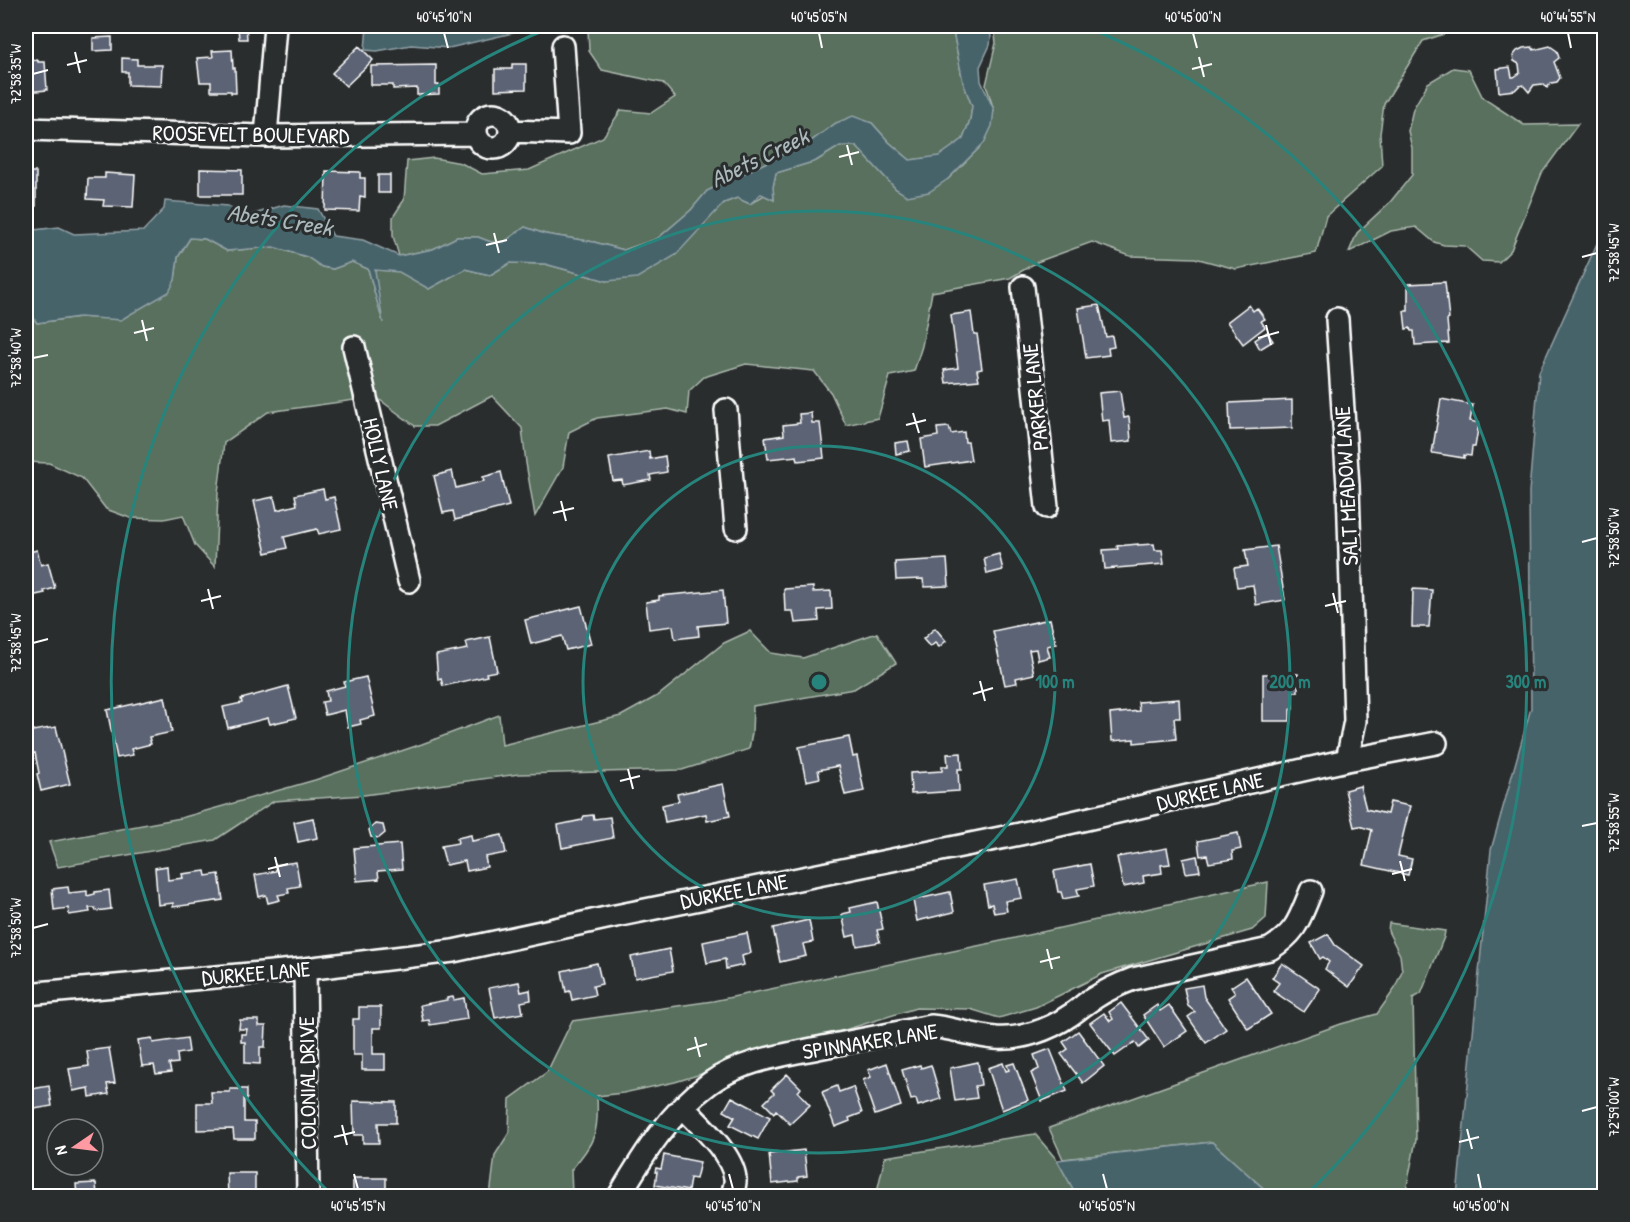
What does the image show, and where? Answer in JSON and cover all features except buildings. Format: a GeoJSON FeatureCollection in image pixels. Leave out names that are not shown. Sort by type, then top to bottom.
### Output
{"type":"FeatureCollection","features":[{"type":"Feature","properties":{"kind":"street"},"geometry":{"type":"LineString","coordinates":[[266,136],[275,26]]}},
{"type":"Feature","properties":{"kind":"street","name":"ROOSEVELT BOULEVARD"},"geometry":{"type":"LineString","coordinates":[[26,129],[266,136],[477,134],[480,142],[495,148],[503,145],[510,131],[569,133],[563,46]]}},
{"type":"Feature","properties":{"kind":"street","name":"PARKER LANE"},"geometry":{"type":"LineString","coordinates":[[1023,287],[1047,507]]}},
{"type":"Feature","properties":{"kind":"street","name":"SALT MEADOW LANE"},"geometry":{"type":"LineString","coordinates":[[1337,319],[1348,486],[1355,721],[1347,760]]}},
{"type":"Feature","properties":{"kind":"street","name":"HOLLY LANE"},"geometry":{"type":"LineString","coordinates":[[354,348],[409,581]]}},
{"type":"Feature","properties":{"kind":"street"},"geometry":{"type":"LineString","coordinates":[[726,410],[736,528]]}},
{"type":"Feature","properties":{"kind":"street","name":"DURKEE LANE"},"geometry":{"type":"LineString","coordinates":[[26,994],[305,969],[453,951],[611,916],[1020,834],[1347,760],[1436,743]]}},
{"type":"Feature","properties":{"kind":"street","name":"SPINNAKER LANE"},"geometry":{"type":"LineString","coordinates":[[619,1197],[662,1129],[711,1082],[734,1070],[775,1057],[931,1026],[995,1038],[1018,1037],[1046,1028],[1069,1017],[1093,998],[1133,979],[1270,949],[1296,929],[1311,891]]}},
{"type":"Feature","properties":{"kind":"street","name":"COLONIAL DRIVE"},"geometry":{"type":"LineString","coordinates":[[305,969],[308,1197]]}},
{"type":"Feature","properties":{"kind":"street"},"geometry":{"type":"LineString","coordinates":[[683,1107],[715,1142],[728,1161],[735,1178],[732,1197]]}},
{"type":"Feature","properties":{"kind":"green space"},"geometry":{"type":"Polygon","coordinates":[[[592,26],[952,26],[963,82],[972,106],[970,120],[963,139],[939,157],[910,160],[872,123],[836,123],[811,141],[707,191],[691,210],[657,239],[624,250],[594,242],[545,234],[525,227],[504,242],[491,242],[478,237],[457,237],[433,249],[399,256],[393,236],[393,217],[404,200],[407,161],[434,158],[461,163],[482,174],[529,170],[603,137],[621,110],[651,113],[675,97],[663,83],[602,70],[589,51],[588,28],[592,26]]]}},
{"type":"Feature","properties":{"kind":"green space"},"geometry":{"type":"Polygon","coordinates":[[[994,26],[1468,26],[1423,41],[1384,104],[1380,134],[1382,166],[1326,216],[1316,253],[1236,269],[1195,258],[1130,256],[1092,242],[1037,262],[1010,278],[932,292],[922,346],[914,371],[890,376],[878,418],[846,425],[831,393],[814,371],[746,364],[704,377],[689,391],[687,414],[668,409],[597,418],[569,432],[563,467],[535,516],[522,428],[492,396],[435,426],[415,426],[376,397],[268,412],[224,443],[218,493],[215,567],[195,545],[183,515],[164,519],[130,518],[106,509],[82,478],[49,463],[26,462],[26,307],[37,323],[79,317],[121,319],[175,280],[178,257],[190,238],[205,239],[227,251],[273,247],[307,257],[322,267],[333,269],[352,262],[368,269],[381,315],[374,270],[399,271],[429,289],[465,269],[490,275],[510,263],[545,264],[607,281],[711,216],[724,203],[737,198],[750,204],[764,195],[774,200],[773,187],[776,173],[816,161],[840,146],[856,146],[896,189],[948,179],[984,143],[994,110],[986,85],[996,43],[994,26]]]}},
{"type":"Feature","properties":{"kind":"green space"},"geometry":{"type":"Polygon","coordinates":[[[1453,68],[1469,70],[1483,98],[1524,125],[1578,124],[1542,173],[1511,250],[1499,262],[1482,261],[1465,246],[1434,242],[1416,227],[1391,231],[1349,252],[1357,233],[1391,201],[1412,175],[1412,148],[1408,131],[1413,109],[1428,83],[1453,68]]]}},
{"type":"Feature","properties":{"kind":"green space"},"geometry":{"type":"Polygon","coordinates":[[[750,631],[771,653],[803,658],[877,633],[896,663],[854,689],[753,706],[749,749],[682,770],[519,774],[364,795],[274,801],[215,840],[58,867],[49,842],[181,818],[315,780],[499,715],[502,745],[621,716],[659,695],[724,643],[750,631]]]}},
{"type":"Feature","properties":{"kind":"green space"},"geometry":{"type":"Polygon","coordinates":[[[1268,882],[1266,918],[1252,930],[1102,974],[1036,1007],[999,1018],[970,1009],[916,1008],[675,1082],[597,1096],[594,1136],[571,1170],[572,1194],[569,1196],[490,1196],[495,1155],[509,1133],[510,1099],[547,1072],[572,1021],[713,1001],[1268,882]]]}},
{"type":"Feature","properties":{"kind":"green space"},"geometry":{"type":"Polygon","coordinates":[[[1389,923],[1445,931],[1421,994],[1413,998],[1416,1140],[1405,1196],[1272,1196],[1212,1142],[1063,1159],[1049,1128],[1341,1024],[1377,1014],[1394,990],[1402,971],[1400,955],[1388,931],[1389,923]]]}},
{"type":"Feature","properties":{"kind":"green space"},"geometry":{"type":"Polygon","coordinates":[[[1035,1134],[1057,1160],[1077,1196],[876,1196],[885,1157],[1035,1134]]]}},
{"type":"Feature","properties":{"kind":"water"},"geometry":{"type":"Polygon","coordinates":[[[367,26],[543,26],[449,48],[411,45],[377,51],[365,50],[367,26]]]}},
{"type":"Feature","properties":{"kind":"water","name":"Abets Creek"},"geometry":{"type":"Polygon","coordinates":[[[952,26],[986,26],[991,36],[990,45],[980,67],[981,81],[994,110],[992,126],[984,143],[948,179],[929,192],[907,196],[896,189],[856,146],[840,146],[816,161],[776,173],[773,187],[774,200],[761,194],[750,204],[737,198],[724,203],[676,255],[637,278],[607,281],[545,264],[510,263],[490,275],[465,269],[429,289],[399,272],[375,270],[383,323],[368,269],[352,262],[333,269],[322,267],[307,257],[273,247],[227,251],[205,239],[190,238],[178,257],[175,280],[169,292],[121,320],[79,317],[37,323],[26,307],[26,231],[59,227],[74,234],[143,231],[164,209],[165,201],[228,206],[247,216],[284,205],[318,209],[333,236],[363,240],[399,256],[433,249],[457,237],[478,237],[491,242],[504,242],[525,227],[545,234],[594,242],[624,250],[657,239],[691,210],[707,191],[811,141],[836,123],[853,116],[872,123],[910,160],[939,156],[963,139],[972,106],[963,82],[952,26]]]}},
{"type":"Feature","properties":{"kind":"water"},"geometry":{"type":"Polygon","coordinates":[[[1604,228],[1604,1196],[1457,1196],[1491,850],[1531,708],[1529,492],[1539,372],[1604,228]]]}},
{"type":"Feature","properties":{"kind":"water"},"geometry":{"type":"Polygon","coordinates":[[[1212,1142],[1272,1196],[1077,1196],[1057,1160],[1212,1142]]]}}]}
